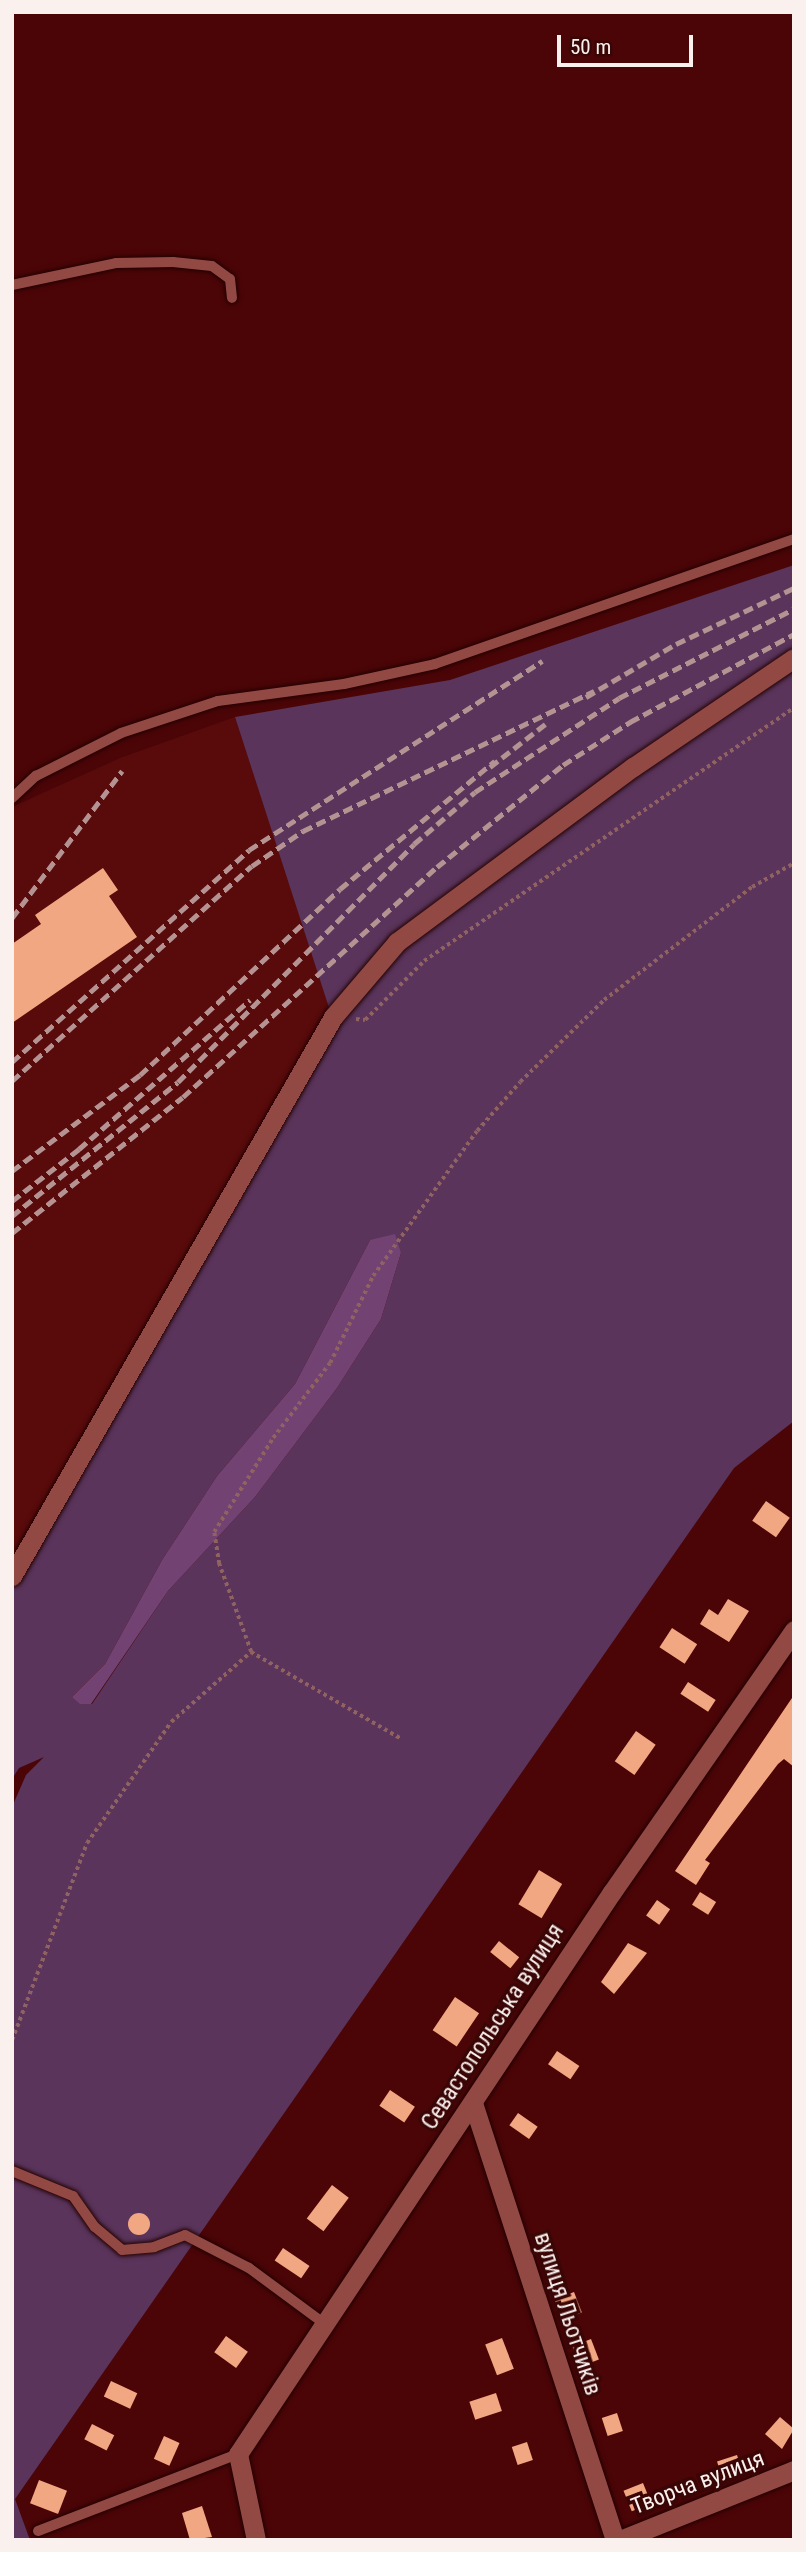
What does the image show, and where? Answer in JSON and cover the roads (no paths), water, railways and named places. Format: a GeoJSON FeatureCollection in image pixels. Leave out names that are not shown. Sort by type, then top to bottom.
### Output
{"type":"FeatureCollection","features":[{"type":"Feature","properties":{"kind":"street"},"geometry":{"type":"LineString","coordinates":[[12,1576],[332,1017],[397,942],[633,767],[794,658]]}},
{"type":"Feature","properties":{"kind":"street"},"geometry":{"type":"LineString","coordinates":[[12,1549],[32,1541]]}},
{"type":"Feature","properties":{"kind":"street","name":"Севастопольська вулиця"},"geometry":{"type":"LineString","coordinates":[[237,2454],[323,2322],[794,1630]]}},
{"type":"Feature","properties":{"kind":"street","name":"вулиця Льотчиків"},"geometry":{"type":"LineString","coordinates":[[473,2103],[615,2540]]}},
{"type":"Feature","properties":{"kind":"street"},"geometry":{"type":"LineString","coordinates":[[237,2454],[256,2540]]}},
{"type":"Feature","properties":{"kind":"street","name":"Творча вулиця"},"geometry":{"type":"LineString","coordinates":[[620,2540],[794,2470]]}},
{"type":"Feature","properties":{"kind":"lane"},"geometry":{"type":"LineString","coordinates":[[12,285],[116,262],[173,262],[212,266],[230,279],[232,298]]}},
{"type":"Feature","properties":{"kind":"lane"},"geometry":{"type":"LineString","coordinates":[[12,798],[36,776],[121,733],[218,701],[344,684],[435,664],[794,539]]}},
{"type":"Feature","properties":{"kind":"lane"},"geometry":{"type":"LineString","coordinates":[[12,2171],[55,2184],[73,2196],[95,2227],[122,2250],[153,2247],[185,2235],[249,2269],[323,2322]]}},
{"type":"Feature","properties":{"kind":"lane"},"geometry":{"type":"LineString","coordinates":[[37,2531],[237,2454]]}},
{"type":"Feature","properties":{"kind":"railway"},"geometry":{"type":"LineString","coordinates":[[586,697],[676,644],[794,588]]}},
{"type":"Feature","properties":{"kind":"railway"},"geometry":{"type":"LineString","coordinates":[[12,1216],[178,1082],[414,844],[475,792],[619,698],[794,609]]}},
{"type":"Feature","properties":{"kind":"railway"},"geometry":{"type":"LineString","coordinates":[[12,1233],[183,1097],[437,867],[563,765],[630,722],[794,634]]}},
{"type":"Feature","properties":{"kind":"railway"},"geometry":{"type":"LineString","coordinates":[[12,1062],[249,850],[542,661]]}},
{"type":"Feature","properties":{"kind":"railway"},"geometry":{"type":"LineString","coordinates":[[12,1081],[252,866],[303,831],[594,691]]}},
{"type":"Feature","properties":{"kind":"railway"},"geometry":{"type":"LineString","coordinates":[[490,767],[548,722]]}},
{"type":"Feature","properties":{"kind":"railway"},"geometry":{"type":"LineString","coordinates":[[12,1171],[140,1075],[340,889],[495,761]]}},
{"type":"Feature","properties":{"kind":"railway"},"geometry":{"type":"LineString","coordinates":[[12,918],[122,771]]}},
{"type":"Feature","properties":{"kind":"railway"},"geometry":{"type":"LineString","coordinates":[[12,1201],[79,1149],[250,1000]]}}]}
